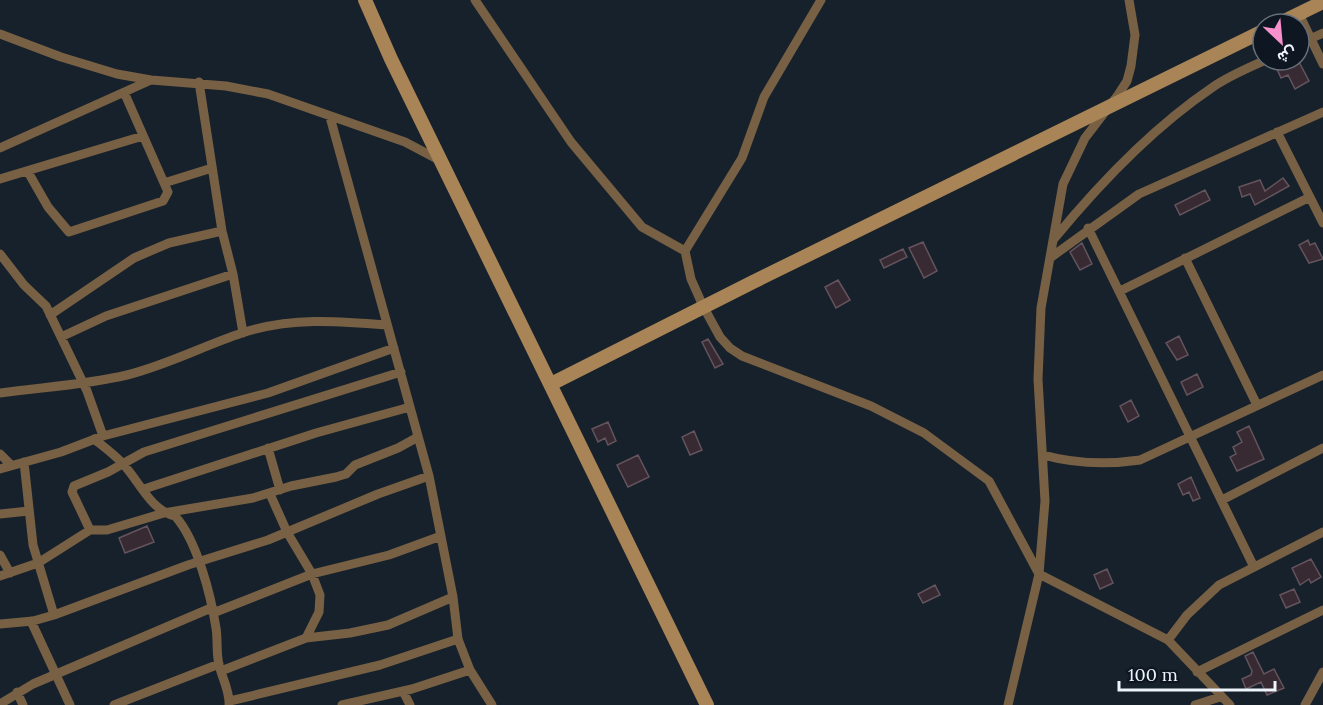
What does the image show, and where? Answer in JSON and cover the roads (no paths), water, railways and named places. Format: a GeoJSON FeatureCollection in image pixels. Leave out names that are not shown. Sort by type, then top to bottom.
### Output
{"type":"FeatureCollection","features":[{"type":"Feature","properties":{"kind":"main road"},"geometry":{"type":"LineString","coordinates":[[365,0],[441,161],[707,705]]}},
{"type":"Feature","properties":{"kind":"main road"},"geometry":{"type":"LineString","coordinates":[[1303,12],[1323,2]]}},
{"type":"Feature","properties":{"kind":"main road"},"geometry":{"type":"LineString","coordinates":[[551,384],[703,306],[1251,37]]}},
{"type":"Feature","properties":{"kind":"street"},"geometry":{"type":"LineString","coordinates":[[475,0],[571,141],[642,227],[685,251]]}},
{"type":"Feature","properties":{"kind":"street"},"geometry":{"type":"LineString","coordinates":[[821,0],[764,97],[742,158],[685,251],[691,279],[720,337],[742,356],[871,406],[924,433],[989,481],[1039,574],[1168,640],[1230,705]]}},
{"type":"Feature","properties":{"kind":"street"},"geometry":{"type":"LineString","coordinates":[[1008,705],[1039,574],[1045,501],[1038,379],[1041,308],[1063,184],[1071,162],[1105,109],[1127,81],[1135,49],[1128,1]]}},
{"type":"Feature","properties":{"kind":"street"},"geometry":{"type":"LineString","coordinates":[[1323,33],[1311,39],[1323,64]]}},
{"type":"Feature","properties":{"kind":"street"},"geometry":{"type":"LineString","coordinates":[[0,34],[61,57],[117,74],[151,80],[200,82],[268,94],[405,141],[441,161]]}},
{"type":"Feature","properties":{"kind":"street"},"geometry":{"type":"LineString","coordinates":[[1053,240],[1089,196],[1153,135],[1213,87],[1251,68]]}},
{"type":"Feature","properties":{"kind":"street"},"geometry":{"type":"LineString","coordinates":[[0,148],[151,80]]}},
{"type":"Feature","properties":{"kind":"street"},"geometry":{"type":"LineString","coordinates":[[200,82],[222,231],[233,274],[243,333]]}},
{"type":"Feature","properties":{"kind":"street"},"geometry":{"type":"LineString","coordinates":[[28,172],[48,207],[69,232],[163,201],[168,195],[164,183],[124,92]]}},
{"type":"Feature","properties":{"kind":"street"},"geometry":{"type":"LineString","coordinates":[[1050,258],[1088,228],[1139,194],[1323,112]]}},
{"type":"Feature","properties":{"kind":"street"},"geometry":{"type":"LineString","coordinates":[[330,117],[429,476],[453,597],[458,639],[470,670],[492,705]]}},
{"type":"Feature","properties":{"kind":"street"},"geometry":{"type":"LineString","coordinates":[[1277,132],[1323,223]]}},
{"type":"Feature","properties":{"kind":"street"},"geometry":{"type":"LineString","coordinates":[[0,179],[143,136]]}},
{"type":"Feature","properties":{"kind":"street"},"geometry":{"type":"LineString","coordinates":[[164,183],[212,168]]}},
{"type":"Feature","properties":{"kind":"street"},"geometry":{"type":"LineString","coordinates":[[1120,291],[1310,197]]}},
{"type":"Feature","properties":{"kind":"street"},"geometry":{"type":"LineString","coordinates":[[1088,228],[1253,565]]}},
{"type":"Feature","properties":{"kind":"street"},"geometry":{"type":"LineString","coordinates":[[50,315],[134,258],[170,243],[222,231]]}},
{"type":"Feature","properties":{"kind":"street"},"geometry":{"type":"LineString","coordinates":[[0,254],[24,285],[42,299],[84,384],[99,437],[164,513],[175,516],[181,522],[199,561],[212,610],[220,667],[229,703],[380,665],[458,639]]}},
{"type":"Feature","properties":{"kind":"street"},"geometry":{"type":"LineString","coordinates":[[1185,258],[1257,405]]}},
{"type":"Feature","properties":{"kind":"street"},"geometry":{"type":"LineString","coordinates":[[61,337],[106,316],[233,274]]}},
{"type":"Feature","properties":{"kind":"street"},"geometry":{"type":"LineString","coordinates":[[0,393],[84,384],[153,368],[243,333],[275,325],[318,321],[387,325]]}},
{"type":"Feature","properties":{"kind":"street"},"geometry":{"type":"LineString","coordinates":[[0,469],[99,437],[268,393],[394,348]]}},
{"type":"Feature","properties":{"kind":"street"},"geometry":{"type":"LineString","coordinates":[[90,530],[73,488],[144,453],[216,428],[401,372]]}},
{"type":"Feature","properties":{"kind":"street"},"geometry":{"type":"LineString","coordinates":[[1043,455],[1071,462],[1111,464],[1140,460],[1257,405],[1322,379]]}},
{"type":"Feature","properties":{"kind":"street"},"geometry":{"type":"LineString","coordinates":[[144,489],[268,448],[411,407]]}},
{"type":"Feature","properties":{"kind":"street"},"geometry":{"type":"LineString","coordinates":[[0,576],[38,563],[90,530],[107,530],[164,513],[270,494],[346,474],[355,465],[418,437]]}},
{"type":"Feature","properties":{"kind":"street"},"geometry":{"type":"LineString","coordinates":[[268,448],[280,490]]}},
{"type":"Feature","properties":{"kind":"street"},"geometry":{"type":"LineString","coordinates":[[1222,500],[1323,448]]}},
{"type":"Feature","properties":{"kind":"street"},"geometry":{"type":"LineString","coordinates":[[0,454],[11,465]]}},
{"type":"Feature","properties":{"kind":"street"},"geometry":{"type":"LineString","coordinates":[[24,462],[38,563],[54,615]]}},
{"type":"Feature","properties":{"kind":"street"},"geometry":{"type":"LineString","coordinates":[[0,624],[30,621],[54,615],[199,561],[287,532],[378,494],[429,476]]}},
{"type":"Feature","properties":{"kind":"street"},"geometry":{"type":"LineString","coordinates":[[270,494],[287,532],[312,574],[321,604],[316,622],[306,638]]}},
{"type":"Feature","properties":{"kind":"street"},"geometry":{"type":"LineString","coordinates":[[0,514],[29,511]]}},
{"type":"Feature","properties":{"kind":"street"},"geometry":{"type":"LineString","coordinates":[[1168,640],[1187,615],[1219,585],[1253,565],[1323,532]]}},
{"type":"Feature","properties":{"kind":"street"},"geometry":{"type":"LineString","coordinates":[[2,698],[150,632],[312,574],[389,555],[441,536]]}},
{"type":"Feature","properties":{"kind":"street"},"geometry":{"type":"LineString","coordinates":[[0,555],[10,573]]}},
{"type":"Feature","properties":{"kind":"street"},"geometry":{"type":"LineString","coordinates":[[114,705],[306,638],[378,628],[453,597]]}},
{"type":"Feature","properties":{"kind":"street"},"geometry":{"type":"LineString","coordinates":[[1197,672],[1323,610]]}},
{"type":"Feature","properties":{"kind":"street"},"geometry":{"type":"LineString","coordinates":[[30,621],[70,705]]}},
{"type":"Feature","properties":{"kind":"street"},"geometry":{"type":"LineString","coordinates":[[342,705],[404,691],[470,670]]}},
{"type":"Feature","properties":{"kind":"street"},"geometry":{"type":"LineString","coordinates":[[1305,705],[1323,672]]}},
{"type":"Feature","properties":{"kind":"street"},"geometry":{"type":"LineString","coordinates":[[404,691],[410,705]]}},
{"type":"Feature","properties":{"kind":"street"},"geometry":{"type":"LineString","coordinates":[[17,692],[23,705]]}},
{"type":"Feature","properties":{"kind":"street"},"geometry":{"type":"LineString","coordinates":[[1195,705],[1220,697]]}}]}
